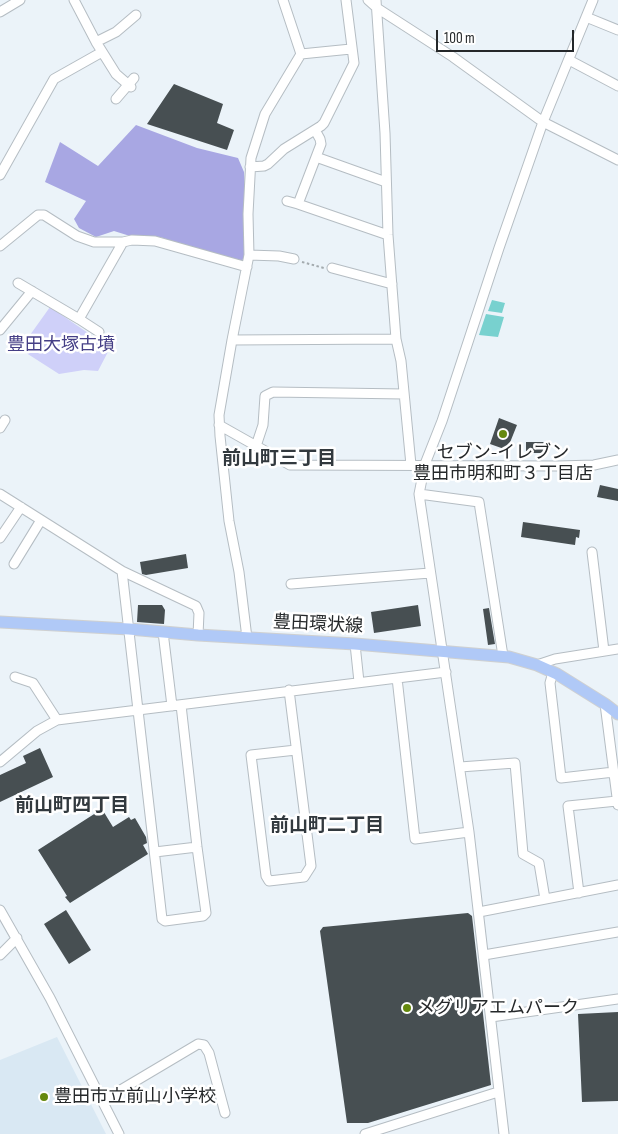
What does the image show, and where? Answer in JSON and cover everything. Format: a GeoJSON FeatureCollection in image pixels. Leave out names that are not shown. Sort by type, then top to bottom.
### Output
{"type":"FeatureCollection","features":[{"type":"Feature","properties":{"kind":"main road","name":"豊田環状線"},"geometry":{"type":"LineString","coordinates":[[0,622],[355,644],[503,656],[537,665],[553,672],[618,714]]}},
{"type":"Feature","properties":{"kind":"street"},"geometry":{"type":"LineString","coordinates":[[0,12],[20,0]]}},
{"type":"Feature","properties":{"kind":"street"},"geometry":{"type":"LineString","coordinates":[[74,0],[96,42],[116,74],[132,83],[116,99]]}},
{"type":"Feature","properties":{"kind":"street"},"geometry":{"type":"LineString","coordinates":[[247,638],[239,572],[229,520],[219,415],[249,255],[248,214],[251,158],[266,114],[301,54],[283,0]]}},
{"type":"Feature","properties":{"kind":"street"},"geometry":{"type":"LineString","coordinates":[[250,167],[268,164],[284,149],[315,130],[324,122],[354,64],[346,0]]}},
{"type":"Feature","properties":{"kind":"street"},"geometry":{"type":"LineString","coordinates":[[368,0],[377,4],[543,122],[618,160]]}},
{"type":"Feature","properties":{"kind":"street"},"geometry":{"type":"LineString","coordinates":[[504,1134],[469,832],[419,494],[425,464],[442,421],[543,122],[593,0]]}},
{"type":"Feature","properties":{"kind":"street"},"geometry":{"type":"LineString","coordinates":[[377,4],[388,235],[396,339],[401,362],[411,465]]}},
{"type":"Feature","properties":{"kind":"street"},"geometry":{"type":"LineString","coordinates":[[96,42],[116,32],[136,15]]}},
{"type":"Feature","properties":{"kind":"street"},"geometry":{"type":"LineString","coordinates":[[586,17],[618,30]]}},
{"type":"Feature","properties":{"kind":"street"},"geometry":{"type":"LineString","coordinates":[[301,54],[351,49]]}},
{"type":"Feature","properties":{"kind":"street"},"geometry":{"type":"LineString","coordinates":[[0,175],[54,79],[102,52]]}},
{"type":"Feature","properties":{"kind":"street"},"geometry":{"type":"LineString","coordinates":[[569,60],[618,86]]}},
{"type":"Feature","properties":{"kind":"street"},"geometry":{"type":"LineString","coordinates":[[298,204],[320,144],[320,139],[315,130]]}},
{"type":"Feature","properties":{"kind":"street"},"geometry":{"type":"LineString","coordinates":[[316,157],[386,182]]}},
{"type":"Feature","properties":{"kind":"street"},"geometry":{"type":"LineString","coordinates":[[287,201],[388,235]]}},
{"type":"Feature","properties":{"kind":"street"},"geometry":{"type":"LineString","coordinates":[[0,246],[38,215],[44,215],[77,236],[94,242],[155,241],[247,267]]}},
{"type":"Feature","properties":{"kind":"street"},"geometry":{"type":"LineString","coordinates":[[79,319],[123,242]]}},
{"type":"Feature","properties":{"kind":"street"},"geometry":{"type":"LineString","coordinates":[[249,255],[279,256],[294,259]]}},
{"type":"Feature","properties":{"kind":"street"},"geometry":{"type":"LineString","coordinates":[[332,268],[392,284]]}},
{"type":"Feature","properties":{"kind":"street"},"geometry":{"type":"LineString","coordinates":[[18,283],[99,332]]}},
{"type":"Feature","properties":{"kind":"street"},"geometry":{"type":"LineString","coordinates":[[0,330],[32,291]]}},
{"type":"Feature","properties":{"kind":"street"},"geometry":{"type":"LineString","coordinates":[[232,340],[396,339]]}},
{"type":"Feature","properties":{"kind":"street"},"geometry":{"type":"LineString","coordinates":[[256,446],[263,425],[265,396],[272,392],[404,394]]}},
{"type":"Feature","properties":{"kind":"street"},"geometry":{"type":"LineString","coordinates":[[0,428],[5,420]]}},
{"type":"Feature","properties":{"kind":"street"},"geometry":{"type":"LineString","coordinates":[[219,425],[290,465],[594,465],[618,460]]}},
{"type":"Feature","properties":{"kind":"street"},"geometry":{"type":"LineString","coordinates":[[0,494],[122,571],[196,606],[199,613],[198,635]]}},
{"type":"Feature","properties":{"kind":"street"},"geometry":{"type":"LineString","coordinates":[[419,494],[479,502],[503,656]]}},
{"type":"Feature","properties":{"kind":"street"},"geometry":{"type":"LineString","coordinates":[[0,538],[20,507]]}},
{"type":"Feature","properties":{"kind":"street"},"geometry":{"type":"LineString","coordinates":[[14,564],[41,520]]}},
{"type":"Feature","properties":{"kind":"street"},"geometry":{"type":"LineString","coordinates":[[592,552],[604,651]]}},
{"type":"Feature","properties":{"kind":"street"},"geometry":{"type":"LineString","coordinates":[[122,571],[162,919],[166,921],[203,916],[206,913],[176,706],[163,632]]}},
{"type":"Feature","properties":{"kind":"street"},"geometry":{"type":"LineString","coordinates":[[291,584],[430,573]]}},
{"type":"Feature","properties":{"kind":"street"},"geometry":{"type":"LineString","coordinates":[[355,644],[359,682]]}},
{"type":"Feature","properties":{"kind":"street"},"geometry":{"type":"LineString","coordinates":[[537,665],[555,659],[618,649]]}},
{"type":"Feature","properties":{"kind":"street"},"geometry":{"type":"LineString","coordinates":[[0,762],[37,731],[57,720],[446,672]]}},
{"type":"Feature","properties":{"kind":"street"},"geometry":{"type":"LineString","coordinates":[[553,672],[550,682],[561,778],[614,772]]}},
{"type":"Feature","properties":{"kind":"street"},"geometry":{"type":"LineString","coordinates":[[15,677],[32,682],[57,720]]}},
{"type":"Feature","properties":{"kind":"street"},"geometry":{"type":"LineString","coordinates":[[398,678],[415,839],[469,832]]}},
{"type":"Feature","properties":{"kind":"street"},"geometry":{"type":"LineString","coordinates":[[289,690],[311,866],[304,877],[269,881],[266,876],[251,755],[296,750]]}},
{"type":"Feature","properties":{"kind":"street"},"geometry":{"type":"LineString","coordinates":[[579,893],[568,806],[618,804],[605,704]]}},
{"type":"Feature","properties":{"kind":"street"},"geometry":{"type":"LineString","coordinates":[[460,768],[515,763],[523,854],[539,863],[545,899]]}},
{"type":"Feature","properties":{"kind":"street"},"geometry":{"type":"LineString","coordinates":[[155,852],[196,847]]}},
{"type":"Feature","properties":{"kind":"street"},"geometry":{"type":"LineString","coordinates":[[479,912],[618,885]]}},
{"type":"Feature","properties":{"kind":"street"},"geometry":{"type":"LineString","coordinates":[[0,910],[50,998],[119,1134]]}},
{"type":"Feature","properties":{"kind":"street"},"geometry":{"type":"LineString","coordinates":[[484,955],[618,932]]}},
{"type":"Feature","properties":{"kind":"street"},"geometry":{"type":"LineString","coordinates":[[0,955],[16,938]]}},
{"type":"Feature","properties":{"kind":"street"},"geometry":{"type":"LineString","coordinates":[[491,1017],[618,999]]}},
{"type":"Feature","properties":{"kind":"street"},"geometry":{"type":"LineString","coordinates":[[102,1102],[198,1044],[204,1045],[209,1053],[225,1114]]}},
{"type":"Feature","properties":{"kind":"street"},"geometry":{"type":"LineString","coordinates":[[365,1134],[498,1092]]}},
{"type":"Feature","properties":{"kind":"path"},"geometry":{"type":"LineString","coordinates":[[294,259],[325,268],[332,268]]}},
{"type":"Feature","properties":{"kind":"shaded area"},"geometry":{"type":"Polygon","coordinates":[[[136,125],[197,148],[238,158],[244,172],[249,255],[241,261],[201,251],[160,237],[130,236],[114,231],[96,237],[79,228],[74,219],[86,201],[45,182],[60,142],[98,166],[136,125]]]}},
{"type":"Feature","properties":{"kind":"shaded area"},"geometry":{"type":"Polygon","coordinates":[[[492,300],[505,303],[502,313],[488,311],[492,300]]]}},
{"type":"Feature","properties":{"kind":"shaded area"},"geometry":{"type":"Polygon","coordinates":[[[486,314],[504,317],[498,337],[479,335],[486,314]]]}},
{"type":"Feature","properties":{"kind":"shaded area","name":"豊田市立前山小学校"},"geometry":{"type":"Polygon","coordinates":[[[57,1037],[106,1134],[0,1134],[0,1060],[57,1037]]]}},
{"type":"Feature","properties":{"kind":"green space","name":"豊田大塚古墳"},"geometry":{"type":"Polygon","coordinates":[[[50,307],[110,348],[98,371],[84,370],[59,374],[20,349],[50,307]]]}},
{"type":"Feature","properties":{"kind":"building"},"geometry":{"type":"Polygon","coordinates":[[[174,84],[223,104],[217,123],[234,130],[227,150],[147,124],[174,84]]]}},
{"type":"Feature","properties":{"kind":"building","name":"セブン-イレブン 豊田市明和町３丁目店"},"geometry":{"type":"Polygon","coordinates":[[[499,418],[517,425],[507,450],[490,444],[499,418]]]}},
{"type":"Feature","properties":{"kind":"building"},"geometry":{"type":"Polygon","coordinates":[[[526,442],[544,442],[544,453],[526,453],[526,442]]]}},
{"type":"Feature","properties":{"kind":"building"},"geometry":{"type":"Polygon","coordinates":[[[600,485],[618,489],[618,501],[597,497],[600,485]]]}},
{"type":"Feature","properties":{"kind":"building"},"geometry":{"type":"Polygon","coordinates":[[[523,522],[580,530],[579,538],[576,537],[575,545],[521,537],[523,522]]]}},
{"type":"Feature","properties":{"kind":"building"},"geometry":{"type":"Polygon","coordinates":[[[186,554],[188,568],[146,575],[142,574],[140,562],[186,554]]]}},
{"type":"Feature","properties":{"kind":"building"},"geometry":{"type":"Polygon","coordinates":[[[138,605],[162,605],[165,610],[164,624],[137,622],[138,605]]]}},
{"type":"Feature","properties":{"kind":"building"},"geometry":{"type":"Polygon","coordinates":[[[418,605],[421,626],[374,633],[371,612],[418,605]]]}},
{"type":"Feature","properties":{"kind":"building"},"geometry":{"type":"Polygon","coordinates":[[[489,608],[495,644],[488,645],[483,609],[489,608]]]}},
{"type":"Feature","properties":{"kind":"building"},"geometry":{"type":"Polygon","coordinates":[[[40,748],[53,777],[0,802],[0,775],[26,763],[23,756],[40,748]]]}},
{"type":"Feature","properties":{"kind":"building"},"geometry":{"type":"Polygon","coordinates":[[[102,809],[113,827],[129,817],[131,820],[135,818],[146,837],[147,843],[143,845],[148,854],[70,903],[38,850],[102,809]]]}},
{"type":"Feature","properties":{"kind":"building"},"geometry":{"type":"Polygon","coordinates":[[[66,910],[91,950],[69,964],[44,924],[66,910]]]}},
{"type":"Feature","properties":{"kind":"building","name":"メグリアエムパーク"},"geometry":{"type":"Polygon","coordinates":[[[468,913],[472,916],[491,1085],[368,1123],[347,1123],[320,931],[323,927],[468,913]]]}},
{"type":"Feature","properties":{"kind":"building"},"geometry":{"type":"Polygon","coordinates":[[[618,1012],[618,1101],[582,1102],[578,1014],[618,1012]]]}},
{"type":"Feature","properties":{"kind":"place","name":"セブン-イレブン 豊田市明和町３丁目店"},"geometry":{"type":"Point","coordinates":[503,434]}},
{"type":"Feature","properties":{"kind":"place","name":"メグリアエムパーク"},"geometry":{"type":"Point","coordinates":[407,1008]}},
{"type":"Feature","properties":{"kind":"place","name":"豊田市立前山小学校"},"geometry":{"type":"Point","coordinates":[44,1097]}},
{"type":"Feature","properties":{"kind":"district","name":"前山町三丁目"},"geometry":{"type":"Point","coordinates":[279,459]}},
{"type":"Feature","properties":{"kind":"district","name":"前山町四丁目"},"geometry":{"type":"Point","coordinates":[72,806]}},
{"type":"Feature","properties":{"kind":"district","name":"前山町二丁目"},"geometry":{"type":"Point","coordinates":[327,826]}}]}
